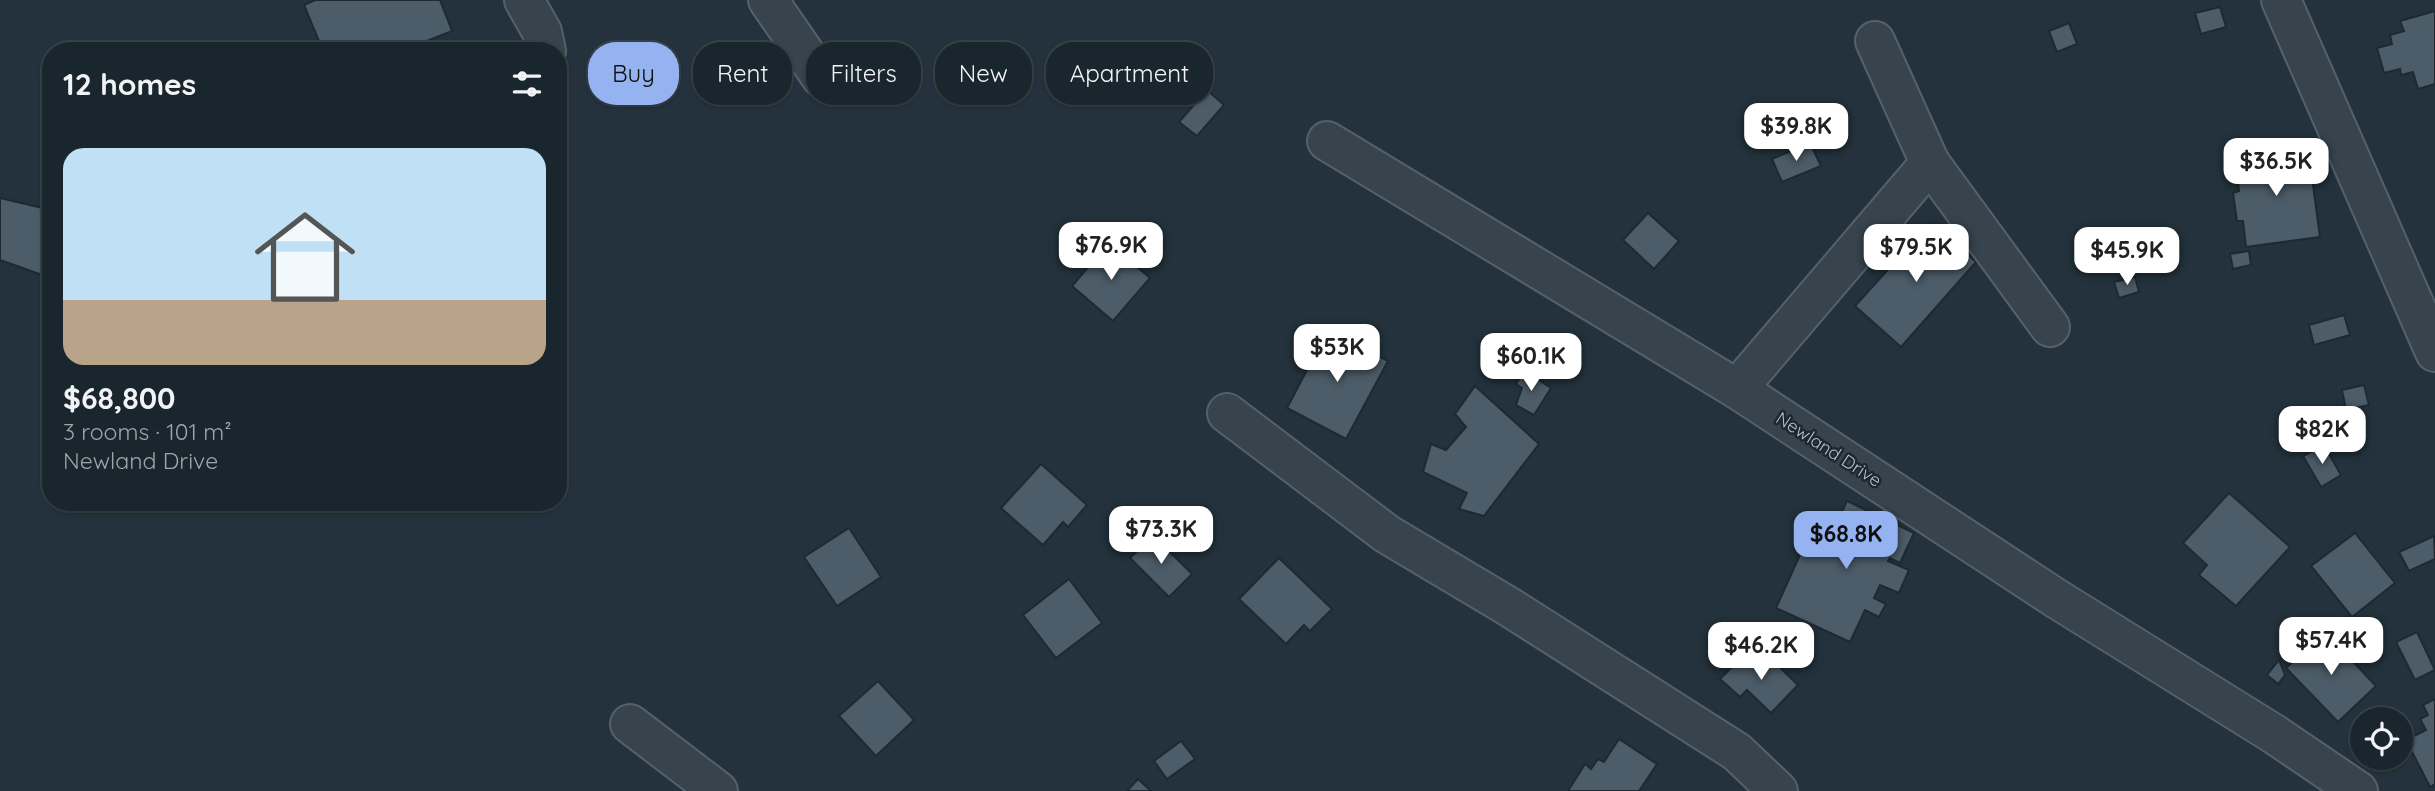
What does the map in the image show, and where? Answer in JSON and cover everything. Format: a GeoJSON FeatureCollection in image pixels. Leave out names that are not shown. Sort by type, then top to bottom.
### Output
{"type":"FeatureCollection","features":[{"type":"Feature","properties":{"kind":"street"},"geometry":{"type":"LineString","coordinates":[[524,0],[545,42]]}},
{"type":"Feature","properties":{"kind":"street"},"geometry":{"type":"LineString","coordinates":[[768,0],[806,55]]}},
{"type":"Feature","properties":{"kind":"street"},"geometry":{"type":"LineString","coordinates":[[2281,0],[2435,352]]}},
{"type":"Feature","properties":{"kind":"street"},"geometry":{"type":"LineString","coordinates":[[1875,41],[1930,163],[2050,327]]}},
{"type":"Feature","properties":{"kind":"street","name":"Newland Drive"},"geometry":{"type":"LineString","coordinates":[[1327,141],[1737,389],[2358,791]]}},
{"type":"Feature","properties":{"kind":"street"},"geometry":{"type":"LineString","coordinates":[[1737,389],[1930,163]]}},
{"type":"Feature","properties":{"kind":"street"},"geometry":{"type":"LineString","coordinates":[[1227,413],[1387,534],[1511,608],[1737,752],[1779,791]]}},
{"type":"Feature","properties":{"kind":"street"},"geometry":{"type":"LineString","coordinates":[[630,724],[718,791]]}},
{"type":"Feature","properties":{"kind":"building"},"geometry":{"type":"Polygon","coordinates":[[[315,0],[440,0],[452,31],[424,42],[319,42],[304,5],[315,0]]]}},
{"type":"Feature","properties":{"kind":"building"},"geometry":{"type":"Polygon","coordinates":[[[2220,7],[2226,27],[2201,34],[2195,13],[2220,7]]]}},
{"type":"Feature","properties":{"kind":"building"},"geometry":{"type":"Polygon","coordinates":[[[2435,11],[2435,84],[2418,89],[2413,72],[2401,75],[2400,69],[2384,73],[2377,48],[2392,44],[2390,35],[2404,31],[2400,21],[2435,11]]]}},
{"type":"Feature","properties":{"kind":"building"},"geometry":{"type":"Polygon","coordinates":[[[2069,23],[2077,44],[2057,52],[2049,31],[2069,23]]]}},
{"type":"Feature","properties":{"kind":"building"},"geometry":{"type":"Polygon","coordinates":[[[1213,95],[1224,105],[1197,136],[1179,122],[1194,105],[1213,105],[1213,95]]]}},
{"type":"Feature","properties":{"kind":"building"},"geometry":{"type":"Polygon","coordinates":[[[1810,143],[1821,166],[1782,182],[1772,159],[1810,143]]]}},
{"type":"Feature","properties":{"kind":"building"},"geometry":{"type":"Polygon","coordinates":[[[2287,144],[2289,158],[2309,155],[2320,237],[2246,247],[2243,221],[2237,221],[2233,193],[2239,191],[2236,165],[2255,162],[2253,148],[2287,144]]]}},
{"type":"Feature","properties":{"kind":"building"},"geometry":{"type":"Polygon","coordinates":[[[0,198],[42,208],[42,275],[0,260],[0,198]]]}},
{"type":"Feature","properties":{"kind":"building"},"geometry":{"type":"Polygon","coordinates":[[[1648,213],[1679,241],[1654,269],[1623,240],[1648,213]]]}},
{"type":"Feature","properties":{"kind":"building"},"geometry":{"type":"Polygon","coordinates":[[[1931,222],[1976,262],[1901,347],[1855,306],[1931,222]]]}},
{"type":"Feature","properties":{"kind":"building"},"geometry":{"type":"Polygon","coordinates":[[[1109,243],[1150,278],[1113,321],[1072,286],[1109,243]]]}},
{"type":"Feature","properties":{"kind":"building"},"geometry":{"type":"Polygon","coordinates":[[[2249,251],[2251,265],[2233,269],[2230,254],[2249,251]]]}},
{"type":"Feature","properties":{"kind":"building"},"geometry":{"type":"Polygon","coordinates":[[[2135,277],[2139,292],[2119,298],[2114,282],[2135,277]]]}},
{"type":"Feature","properties":{"kind":"building"},"geometry":{"type":"Polygon","coordinates":[[[2344,315],[2350,335],[2314,345],[2309,325],[2344,315]]]}},
{"type":"Feature","properties":{"kind":"building"},"geometry":{"type":"Polygon","coordinates":[[[1328,330],[1388,361],[1346,439],[1287,408],[1328,330]]]}},
{"type":"Feature","properties":{"kind":"building"},"geometry":{"type":"Polygon","coordinates":[[[1524,370],[1551,388],[1534,415],[1516,405],[1522,388],[1516,384],[1524,370]]]}},
{"type":"Feature","properties":{"kind":"building"},"geometry":{"type":"Polygon","coordinates":[[[2364,385],[2369,405],[2346,410],[2342,390],[2364,385]]]}},
{"type":"Feature","properties":{"kind":"building"},"geometry":{"type":"Polygon","coordinates":[[[1475,386],[1539,444],[1484,516],[1459,509],[1467,493],[1423,472],[1431,444],[1446,450],[1466,427],[1455,414],[1475,386]]]}},
{"type":"Feature","properties":{"kind":"building"},"geometry":{"type":"Polygon","coordinates":[[[2324,445],[2341,475],[2321,487],[2303,456],[2324,445]]]}},
{"type":"Feature","properties":{"kind":"building"},"geometry":{"type":"Polygon","coordinates":[[[1041,464],[1087,505],[1068,527],[1063,522],[1043,545],[1001,508],[1041,464]]]}},
{"type":"Feature","properties":{"kind":"building"},"geometry":{"type":"Polygon","coordinates":[[[2229,493],[2290,547],[2236,606],[2199,575],[2207,565],[2183,543],[2229,493]]]}},
{"type":"Feature","properties":{"kind":"building"},"geometry":{"type":"Polygon","coordinates":[[[1847,501],[1914,533],[1900,563],[1890,558],[1888,561],[1909,570],[1899,593],[1880,585],[1874,598],[1886,604],[1879,617],[1865,610],[1850,642],[1776,608],[1813,526],[1836,524],[1847,501]]]}},
{"type":"Feature","properties":{"kind":"building"},"geometry":{"type":"Polygon","coordinates":[[[849,528],[881,577],[837,606],[804,557],[849,528]]]}},
{"type":"Feature","properties":{"kind":"building"},"geometry":{"type":"Polygon","coordinates":[[[2355,533],[2395,583],[2352,617],[2311,566],[2355,533]]]}},
{"type":"Feature","properties":{"kind":"building"},"geometry":{"type":"Polygon","coordinates":[[[1153,535],[1192,574],[1169,597],[1130,558],[1153,535]]]}},
{"type":"Feature","properties":{"kind":"building"},"geometry":{"type":"Polygon","coordinates":[[[2434,536],[2435,559],[2409,571],[2399,552],[2434,536]]]}},
{"type":"Feature","properties":{"kind":"building"},"geometry":{"type":"Polygon","coordinates":[[[1279,558],[1332,609],[1310,631],[1304,625],[1286,644],[1239,599],[1279,558]]]}},
{"type":"Feature","properties":{"kind":"building"},"geometry":{"type":"Polygon","coordinates":[[[1069,579],[1102,623],[1056,658],[1023,615],[1069,579]]]}},
{"type":"Feature","properties":{"kind":"building"},"geometry":{"type":"Polygon","coordinates":[[[2325,632],[2376,686],[2354,707],[2350,707],[2350,711],[2338,722],[2286,668],[2325,632]]]}},
{"type":"Feature","properties":{"kind":"building"},"geometry":{"type":"Polygon","coordinates":[[[2417,632],[2435,670],[2415,680],[2396,642],[2417,632]]]}},
{"type":"Feature","properties":{"kind":"building"},"geometry":{"type":"Polygon","coordinates":[[[1769,657],[1798,685],[1771,713],[1747,690],[1740,697],[1720,679],[1735,664],[1769,657]]]}},
{"type":"Feature","properties":{"kind":"building"},"geometry":{"type":"Polygon","coordinates":[[[2279,660],[2285,675],[2278,684],[2267,675],[2279,660]]]}},
{"type":"Feature","properties":{"kind":"building"},"geometry":{"type":"Polygon","coordinates":[[[878,681],[914,720],[876,756],[839,716],[878,681]]]}},
{"type":"Feature","properties":{"kind":"building"},"geometry":{"type":"Polygon","coordinates":[[[2435,699],[2435,784],[2430,787],[2413,754],[2413,736],[2426,730],[2420,719],[2428,715],[2423,705],[2435,699]]]}},
{"type":"Feature","properties":{"kind":"building"},"geometry":{"type":"Polygon","coordinates":[[[1619,739],[1657,764],[1639,791],[1568,791],[1585,764],[1591,769],[1598,759],[1604,762],[1619,739]]]}},
{"type":"Feature","properties":{"kind":"building"},"geometry":{"type":"Polygon","coordinates":[[[1181,741],[1195,759],[1167,779],[1154,761],[1181,741]]]}},
{"type":"Feature","properties":{"kind":"building"},"geometry":{"type":"Polygon","coordinates":[[[1138,779],[1151,791],[1127,791],[1138,779]]]}}]}
